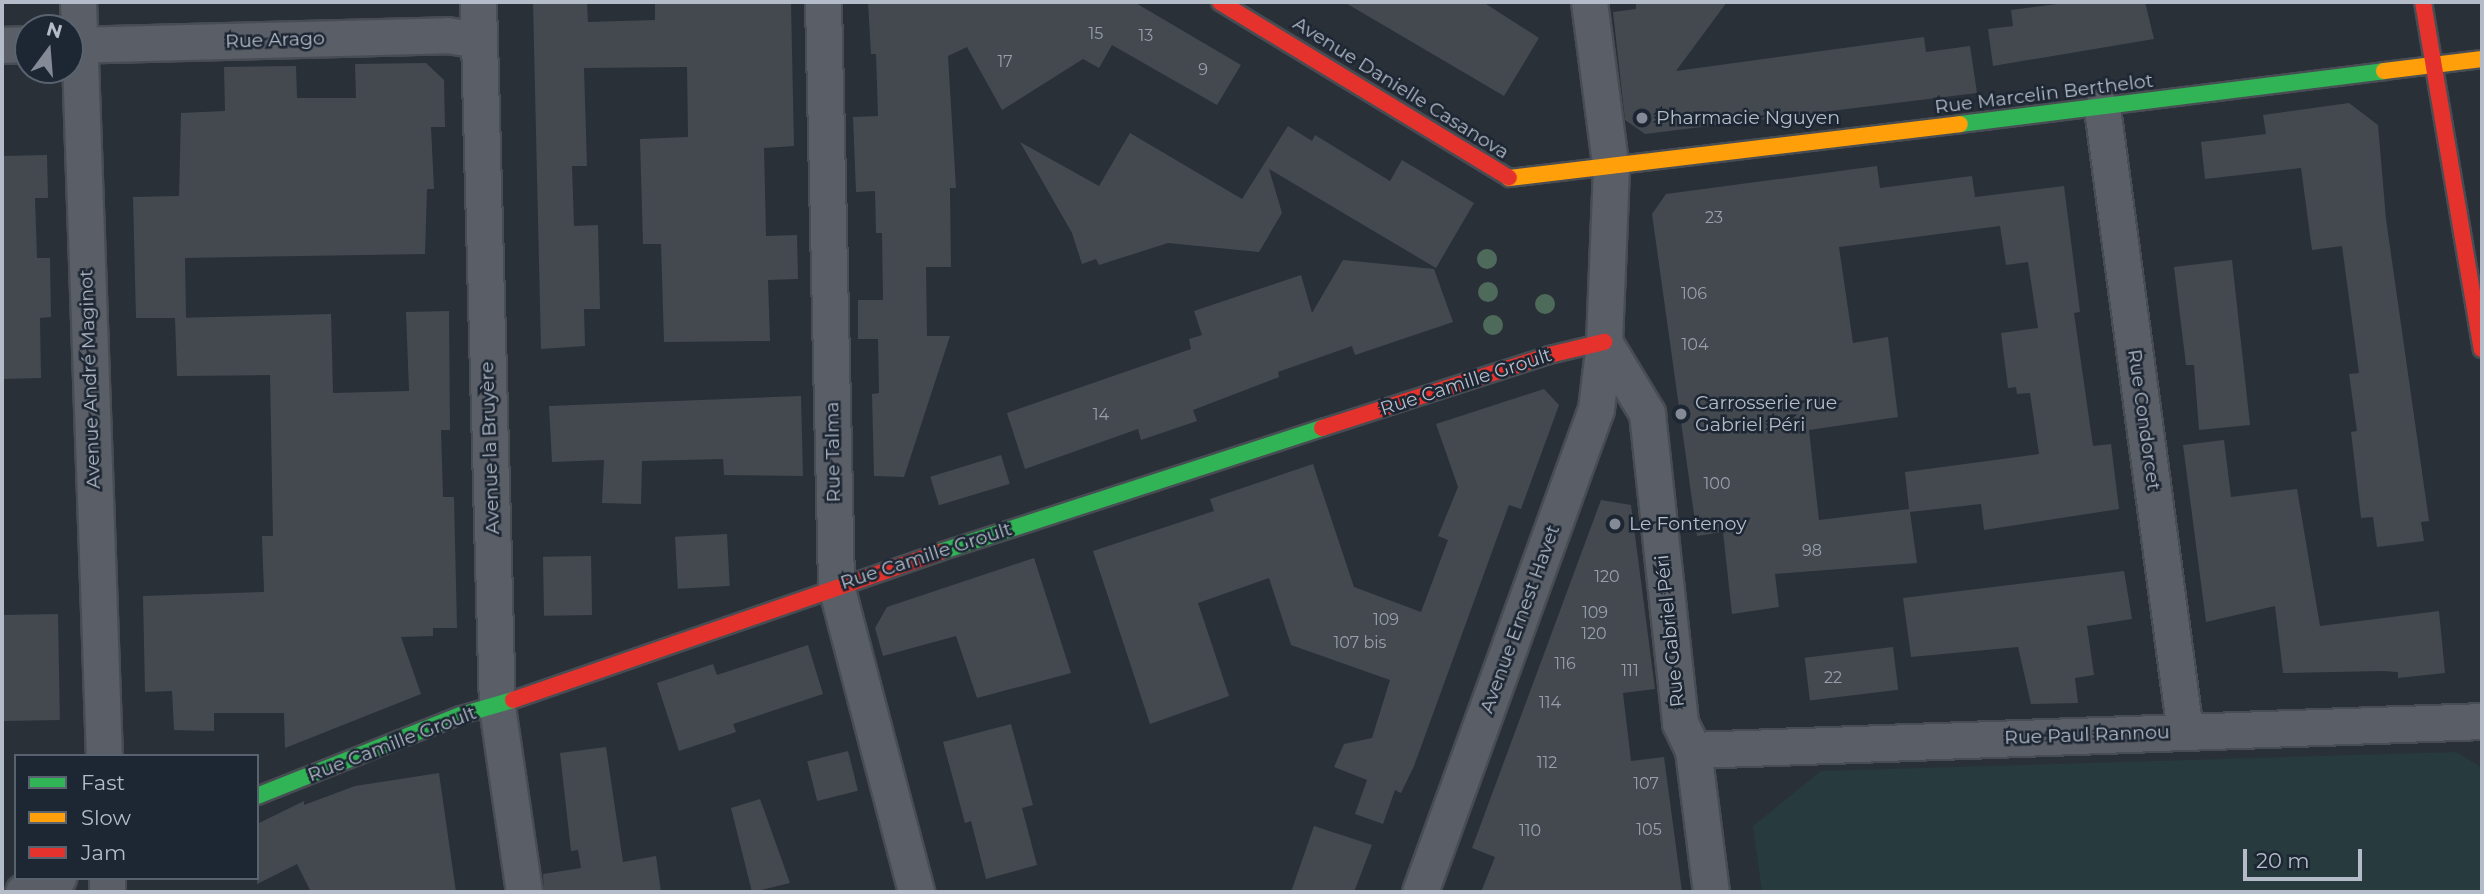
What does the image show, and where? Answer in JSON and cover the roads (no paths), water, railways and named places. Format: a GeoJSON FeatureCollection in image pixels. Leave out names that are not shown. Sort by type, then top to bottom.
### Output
{"type":"FeatureCollection","features":[{"type":"Feature","properties":{"kind":"street","name":"Avenue la Bruyère"},"geometry":{"type":"LineString","coordinates":[[478,2],[497,706],[524,892]]}},
{"type":"Feature","properties":{"kind":"street","name":"Rue Talma"},"geometry":{"type":"LineString","coordinates":[[823,2],[836,586],[916,892]]}},
{"type":"Feature","properties":{"kind":"street","name":"Avenue Danielle Casanova"},"geometry":{"type":"LineString","coordinates":[[1220,2],[1507,178],[1611,171]]}},
{"type":"Feature","properties":{"kind":"street"},"geometry":{"type":"LineString","coordinates":[[1589,2],[1611,171],[1604,342]]}},
{"type":"Feature","properties":{"kind":"street"},"geometry":{"type":"LineString","coordinates":[[2423,2],[2431,66],[2482,349]]}},
{"type":"Feature","properties":{"kind":"street","name":"Rue Arago"},"geometry":{"type":"LineString","coordinates":[[84,45],[447,35],[479,40]]}},
{"type":"Feature","properties":{"kind":"street","name":"Rue Marcelin Berthelot"},"geometry":{"type":"LineString","coordinates":[[1611,171],[2482,60]]}},
{"type":"Feature","properties":{"kind":"street","name":"Avenue André Maginot"},"geometry":{"type":"LineString","coordinates":[[76,84],[104,754]]}},
{"type":"Feature","properties":{"kind":"street","name":"Rue Condorcet"},"geometry":{"type":"LineString","coordinates":[[2102,108],[2185,732]]}},
{"type":"Feature","properties":{"kind":"street","name":"Rue Camille Groult"},"geometry":{"type":"LineString","coordinates":[[259,795],[461,715],[497,706],[836,586],[1536,359],[1604,342]]}},
{"type":"Feature","properties":{"kind":"street","name":"Rue Gabriel Péri"},"geometry":{"type":"LineString","coordinates":[[1604,342],[1647,414],[1680,723],[1693,750],[1711,892]]}},
{"type":"Feature","properties":{"kind":"street","name":"Avenue Ernest Havet"},"geometry":{"type":"LineString","coordinates":[[1420,892],[1596,409],[1604,342]]}},
{"type":"Feature","properties":{"kind":"street","name":"Rue Paul Rannou"},"geometry":{"type":"LineString","coordinates":[[1693,750],[2482,720]]}},
{"type":"Feature","properties":{"kind":"street"},"geometry":{"type":"LineString","coordinates":[[23,892],[53,880]]}},
{"type":"Feature","properties":{"kind":"place","name":"Pharmacie Nguyen"},"geometry":{"type":"Point","coordinates":[1642,118]}},
{"type":"Feature","properties":{"kind":"place","name":"Carrosserie rue Gabriel Péri"},"geometry":{"type":"Point","coordinates":[1681,414]}},
{"type":"Feature","properties":{"kind":"place","name":"Le Fontenoy"},"geometry":{"type":"Point","coordinates":[1615,524]}}]}
